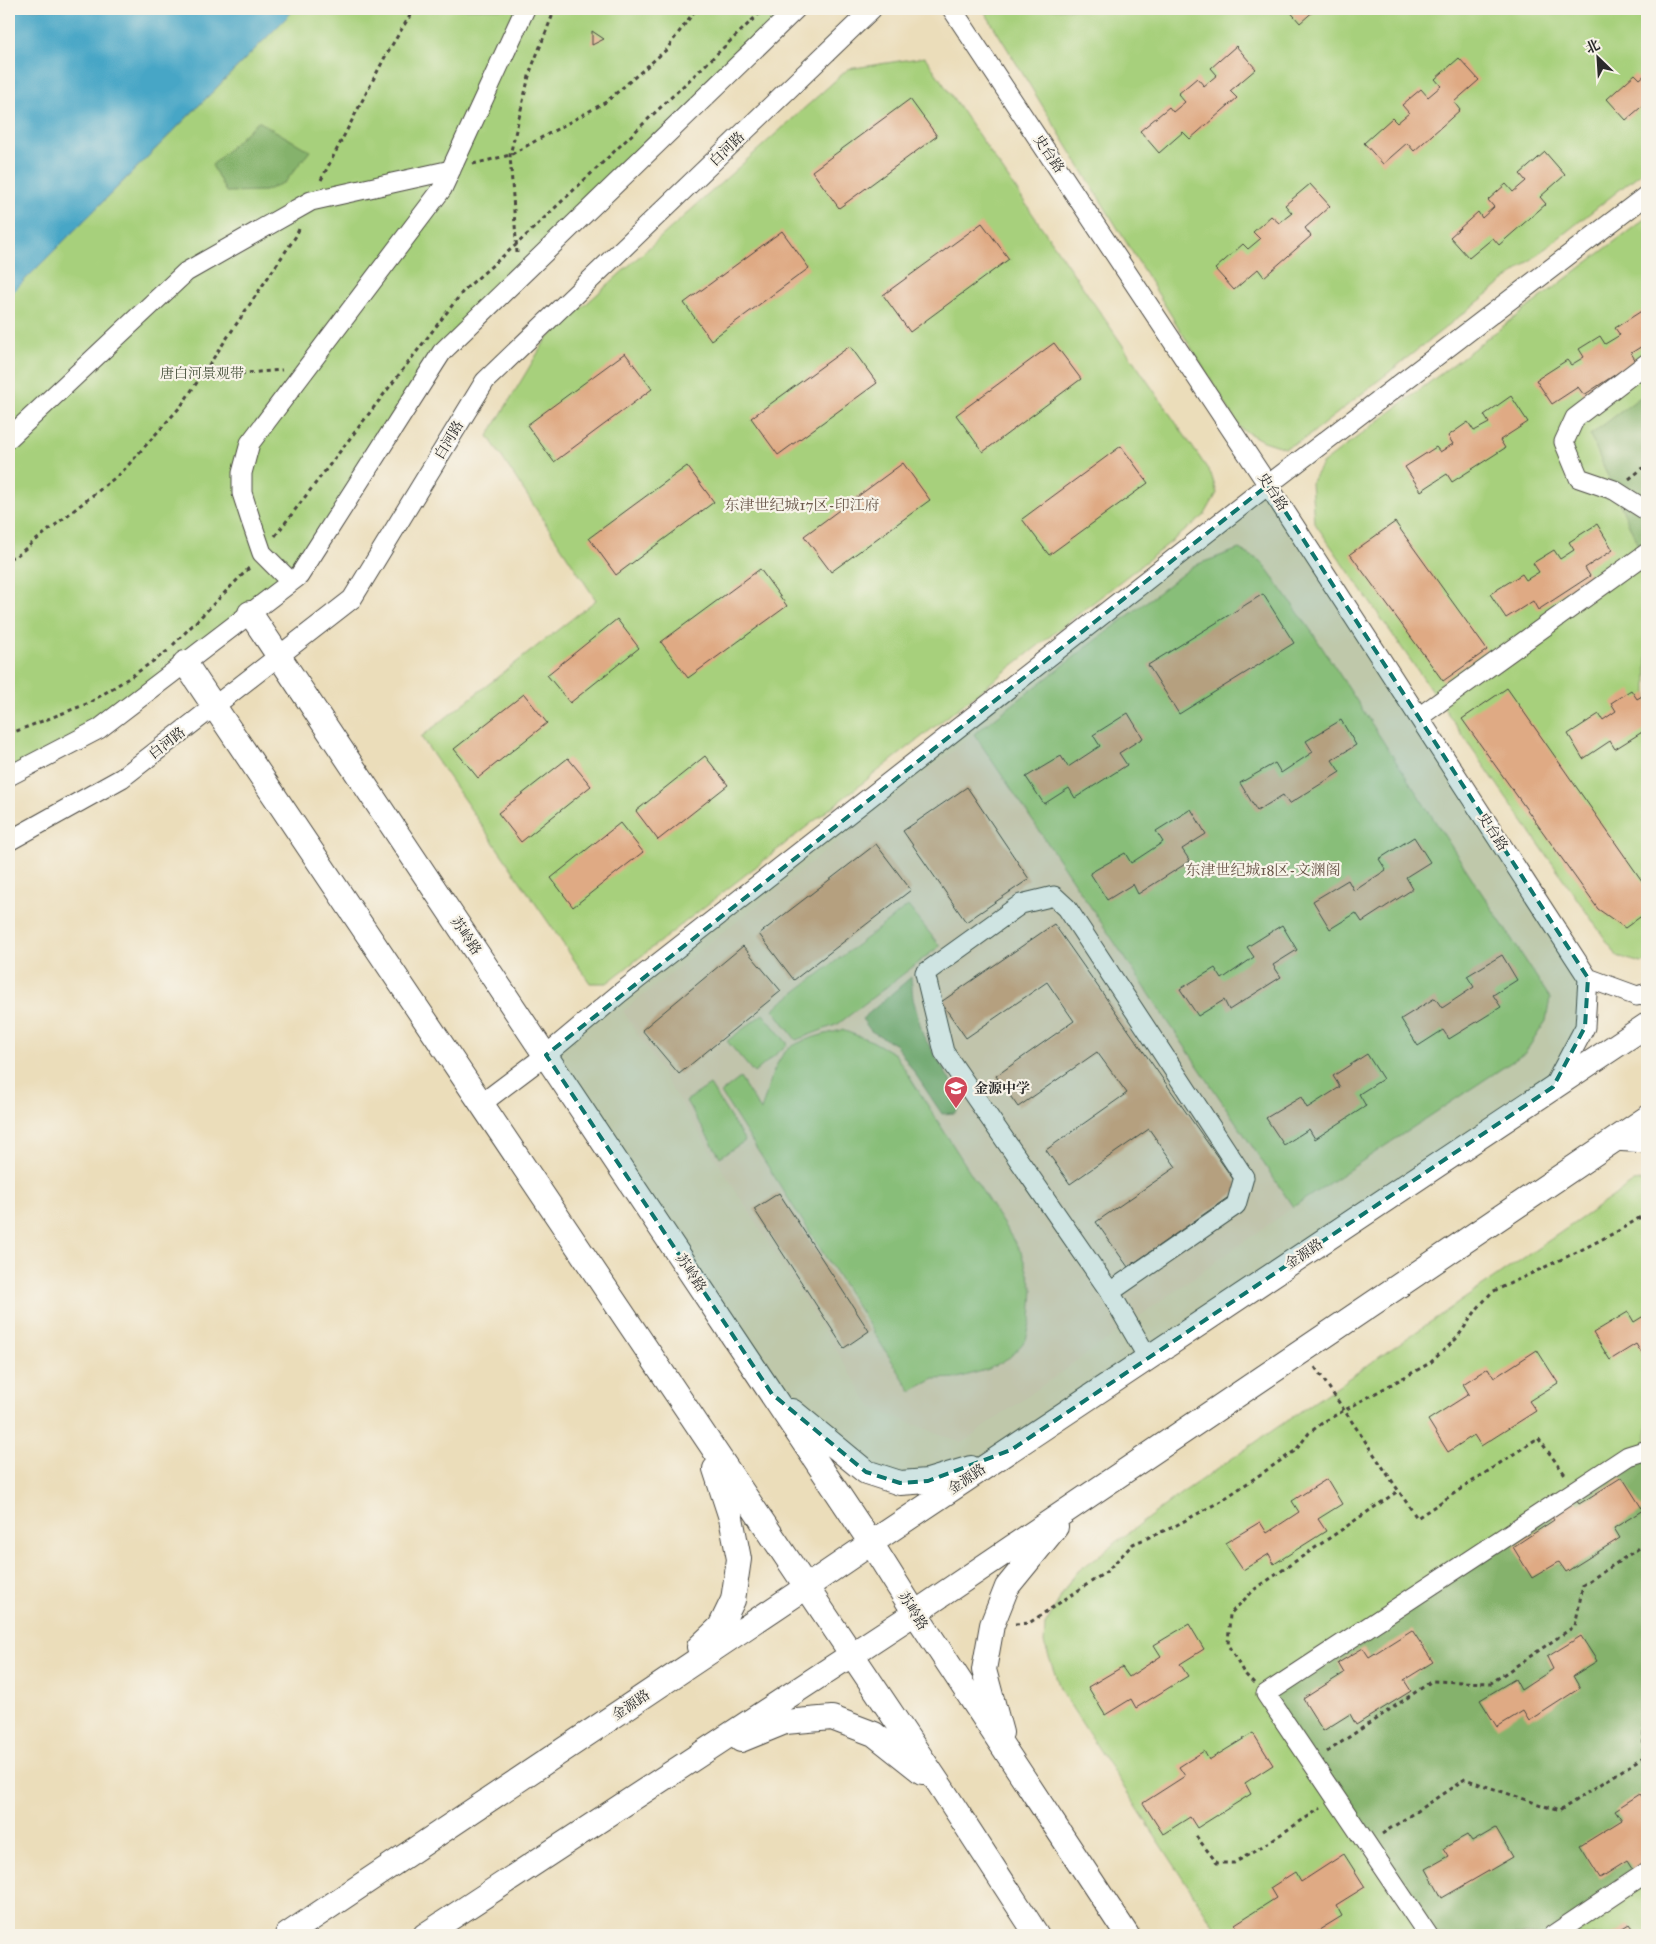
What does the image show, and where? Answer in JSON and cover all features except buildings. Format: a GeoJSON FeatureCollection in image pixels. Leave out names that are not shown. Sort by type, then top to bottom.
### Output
{"type":"FeatureCollection","features":[{"type":"Feature","properties":{"kind":"main road","name":"苏岭路"},"geometry":{"type":"LineString","coordinates":[[250,613],[871,1543],[1008,1756],[1127,1935]]}},
{"type":"Feature","properties":{"kind":"main road"},"geometry":{"type":"LineString","coordinates":[[185,663],[940,1787],[1037,1935]]}},
{"type":"Feature","properties":{"kind":"main road","name":"金源路"},"geometry":{"type":"LineString","coordinates":[[288,1935],[1647,1025]]}},
{"type":"Feature","properties":{"kind":"main road"},"geometry":{"type":"LineString","coordinates":[[425,1935],[915,1613],[1647,1118]]}},
{"type":"Feature","properties":{"kind":"main road"},"geometry":{"type":"LineString","coordinates":[[772,1394],[866,1472],[900,1483],[928,1481],[972,1468],[1011,1450]]}},
{"type":"Feature","properties":{"kind":"main road"},"geometry":{"type":"LineString","coordinates":[[640,1699],[720,1627],[733,1600],[738,1559],[732,1518],[705,1438]]}},
{"type":"Feature","properties":{"kind":"main road"},"geometry":{"type":"LineString","coordinates":[[1008,1756],[984,1670],[992,1625],[1007,1587],[1071,1507]]}},
{"type":"Feature","properties":{"kind":"main road"},"geometry":{"type":"LineString","coordinates":[[686,1764],[785,1722],[832,1718],[874,1734],[940,1787]]}},
{"type":"Feature","properties":{"kind":"street"},"geometry":{"type":"LineString","coordinates":[[291,582],[262,553],[242,493],[242,473],[250,443],[442,189],[526,9]]}},
{"type":"Feature","properties":{"kind":"street"},"geometry":{"type":"LineString","coordinates":[[9,776],[99,729],[299,576],[442,352],[796,9]]}},
{"type":"Feature","properties":{"kind":"street","name":"白河路"},"geometry":{"type":"LineString","coordinates":[[9,841],[122,778],[352,599],[485,380],[872,9]]}},
{"type":"Feature","properties":{"kind":"street","name":"史台路"},"geometry":{"type":"LineString","coordinates":[[952,9],[1268,485],[1588,978]]}},
{"type":"Feature","properties":{"kind":"street"},"geometry":{"type":"LineString","coordinates":[[9,438],[186,272],[310,201],[451,170]]}},
{"type":"Feature","properties":{"kind":"street"},"geometry":{"type":"LineString","coordinates":[[481,1104],[546,1055],[620,993],[1268,485],[1647,195]]}},
{"type":"Feature","properties":{"kind":"street"},"geometry":{"type":"LineString","coordinates":[[1647,363],[1575,418],[1564,442],[1579,478],[1614,490],[1647,511]]}},
{"type":"Feature","properties":{"kind":"street"},"geometry":{"type":"LineString","coordinates":[[1419,717],[1647,553]]}},
{"type":"Feature","properties":{"kind":"street"},"geometry":{"type":"LineString","coordinates":[[1110,1292],[1236,1205],[1244,1178],[1067,908],[1054,896],[1021,904],[925,973],[944,1052],[1110,1292],[1148,1358]]}},
{"type":"Feature","properties":{"kind":"street"},"geometry":{"type":"LineString","coordinates":[[1553,1087],[1585,1027],[1588,978],[1637,996],[1647,993]]}},
{"type":"Feature","properties":{"kind":"street"},"geometry":{"type":"LineString","coordinates":[[1613,1141],[1647,1143]]}},
{"type":"Feature","properties":{"kind":"street"},"geometry":{"type":"LineString","coordinates":[[1428,1935],[1266,1694],[1628,1456],[1644,1451],[1647,1453]]}},
{"type":"Feature","properties":{"kind":"street"},"geometry":{"type":"LineString","coordinates":[[1553,1935],[1647,1872]]}},
{"type":"Feature","properties":{"kind":"path"},"geometry":{"type":"LineString","coordinates":[[9,558],[16,556],[121,473],[181,406],[296,236],[310,201],[386,55],[414,9]]}},
{"type":"Feature","properties":{"kind":"path"},"geometry":{"type":"LineString","coordinates":[[519,277],[510,154],[530,72],[555,9]]}},
{"type":"Feature","properties":{"kind":"path"},"geometry":{"type":"LineString","coordinates":[[451,170],[510,154],[606,102],[666,50],[696,9]]}},
{"type":"Feature","properties":{"kind":"path"},"geometry":{"type":"LineString","coordinates":[[9,734],[90,703],[169,650],[262,553],[464,290],[517,244],[764,9]]}},
{"type":"Feature","properties":{"kind":"path"},"geometry":{"type":"LineString","coordinates":[[201,377],[306,368]]}},
{"type":"Feature","properties":{"kind":"path"},"geometry":{"type":"LineString","coordinates":[[992,1625],[1029,1623],[1106,1572],[1133,1544],[1173,1527],[1221,1502],[1296,1450],[1309,1434],[1325,1421],[1430,1363],[1457,1338],[1477,1309],[1492,1292],[1587,1247],[1647,1213]]}},
{"type":"Feature","properties":{"kind":"path"},"geometry":{"type":"LineString","coordinates":[[1304,1350],[1417,1518],[1538,1438],[1576,1490]]}},
{"type":"Feature","properties":{"kind":"path"},"geometry":{"type":"LineString","coordinates":[[1266,1694],[1244,1673],[1228,1645],[1230,1614],[1255,1589],[1398,1491]]}},
{"type":"Feature","properties":{"kind":"path"},"geometry":{"type":"LineString","coordinates":[[1312,1762],[1432,1681],[1491,1683],[1575,1626],[1583,1585],[1647,1543]]}},
{"type":"Feature","properties":{"kind":"path"},"geometry":{"type":"LineString","coordinates":[[1367,1844],[1465,1779],[1559,1811],[1643,1757],[1647,1668]]}},
{"type":"Feature","properties":{"kind":"path"},"geometry":{"type":"LineString","coordinates":[[1196,1836],[1216,1863],[1234,1863],[1336,1798]]}},
{"type":"Feature","properties":{"kind":"highlighted area"},"geometry":{"type":"Polygon","coordinates":[[[1268,485],[1588,978],[1585,1027],[1553,1087],[1011,1450],[928,1481],[900,1483],[866,1472],[772,1394],[546,1055],[1268,485]]]}},
{"type":"Feature","properties":{"kind":"shaded area","name":"金源中学"},"geometry":{"type":"Polygon","coordinates":[[[974,734],[1293,1207],[962,1443],[872,1408],[623,1011],[974,734]]]}},
{"type":"Feature","properties":{"kind":"green space","name":"唐白河景观带"},"geometry":{"type":"Polygon","coordinates":[[[295,9],[796,9],[442,352],[299,576],[99,729],[9,776],[9,296],[295,9]]]}},
{"type":"Feature","properties":{"kind":"green space"},"geometry":{"type":"Polygon","coordinates":[[[983,9],[1647,9],[1647,168],[1306,438],[1285,448],[1263,441],[1241,429],[983,9]]]}},
{"type":"Feature","properties":{"kind":"green space"},"geometry":{"type":"Polygon","coordinates":[[[925,57],[1211,474],[1217,493],[1204,516],[607,983],[590,983],[421,737],[596,600],[488,436],[545,341],[848,69],[925,57]]]}},
{"type":"Feature","properties":{"kind":"green space"},"geometry":{"type":"Polygon","coordinates":[[[258,121],[310,151],[285,182],[265,191],[226,192],[212,165],[258,121]]]}},
{"type":"Feature","properties":{"kind":"green space"},"geometry":{"type":"Polygon","coordinates":[[[1647,217],[1647,962],[1641,963],[1617,956],[1314,522],[1311,483],[1322,464],[1647,217]]]}},
{"type":"Feature","properties":{"kind":"green space"},"geometry":{"type":"Polygon","coordinates":[[[1647,392],[1647,566],[1590,435],[1647,392]]]}},
{"type":"Feature","properties":{"kind":"green space"},"geometry":{"type":"Polygon","coordinates":[[[1239,549],[1262,562],[1312,632],[1550,998],[1546,1021],[1525,1053],[1293,1207],[974,734],[1193,566],[1239,549]]]}},
{"type":"Feature","properties":{"kind":"green space"},"geometry":{"type":"Polygon","coordinates":[[[908,906],[940,946],[838,1024],[796,1040],[773,1009],[908,906]]]}},
{"type":"Feature","properties":{"kind":"green space"},"geometry":{"type":"Polygon","coordinates":[[[911,977],[913,998],[923,1035],[963,1102],[955,1113],[942,1114],[896,1045],[871,1031],[862,1019],[911,977]]]}},
{"type":"Feature","properties":{"kind":"green space"},"geometry":{"type":"Polygon","coordinates":[[[763,1014],[788,1044],[754,1073],[727,1041],[763,1014]]]}},
{"type":"Feature","properties":{"kind":"green space"},"geometry":{"type":"Polygon","coordinates":[[[842,1030],[872,1041],[895,1054],[1021,1252],[1033,1289],[1031,1320],[1026,1340],[1010,1357],[989,1369],[958,1378],[934,1379],[911,1391],[721,1093],[740,1078],[761,1111],[774,1070],[787,1050],[806,1040],[842,1030]]]}},
{"type":"Feature","properties":{"kind":"green space"},"geometry":{"type":"Polygon","coordinates":[[[710,1085],[745,1141],[720,1157],[686,1101],[710,1085]]]}},
{"type":"Feature","properties":{"kind":"green space"},"geometry":{"type":"Polygon","coordinates":[[[1647,1180],[1647,1935],[1220,1935],[1061,1691],[1044,1643],[1045,1625],[1073,1575],[1176,1497],[1634,1182],[1647,1180]]]}},
{"type":"Feature","properties":{"kind":"green space"},"geometry":{"type":"Polygon","coordinates":[[[1647,1453],[1647,1872],[1553,1935],[1428,1935],[1266,1694],[1647,1453]]]}},
{"type":"Feature","properties":{"kind":"water"},"geometry":{"type":"Polygon","coordinates":[[[9,9],[295,9],[9,296],[9,9]]]}},
{"type":"Feature","properties":{"kind":"place","name":"金源中学"},"geometry":{"type":"Point","coordinates":[956,1109]}},
{"type":"Feature","properties":{"kind":"district","name":"东津世纪城17区-印江府"},"geometry":{"type":"Point","coordinates":[802,505]}},
{"type":"Feature","properties":{"kind":"district","name":"东津世纪城18区-文渊阁"},"geometry":{"type":"Point","coordinates":[1263,870]}}]}
